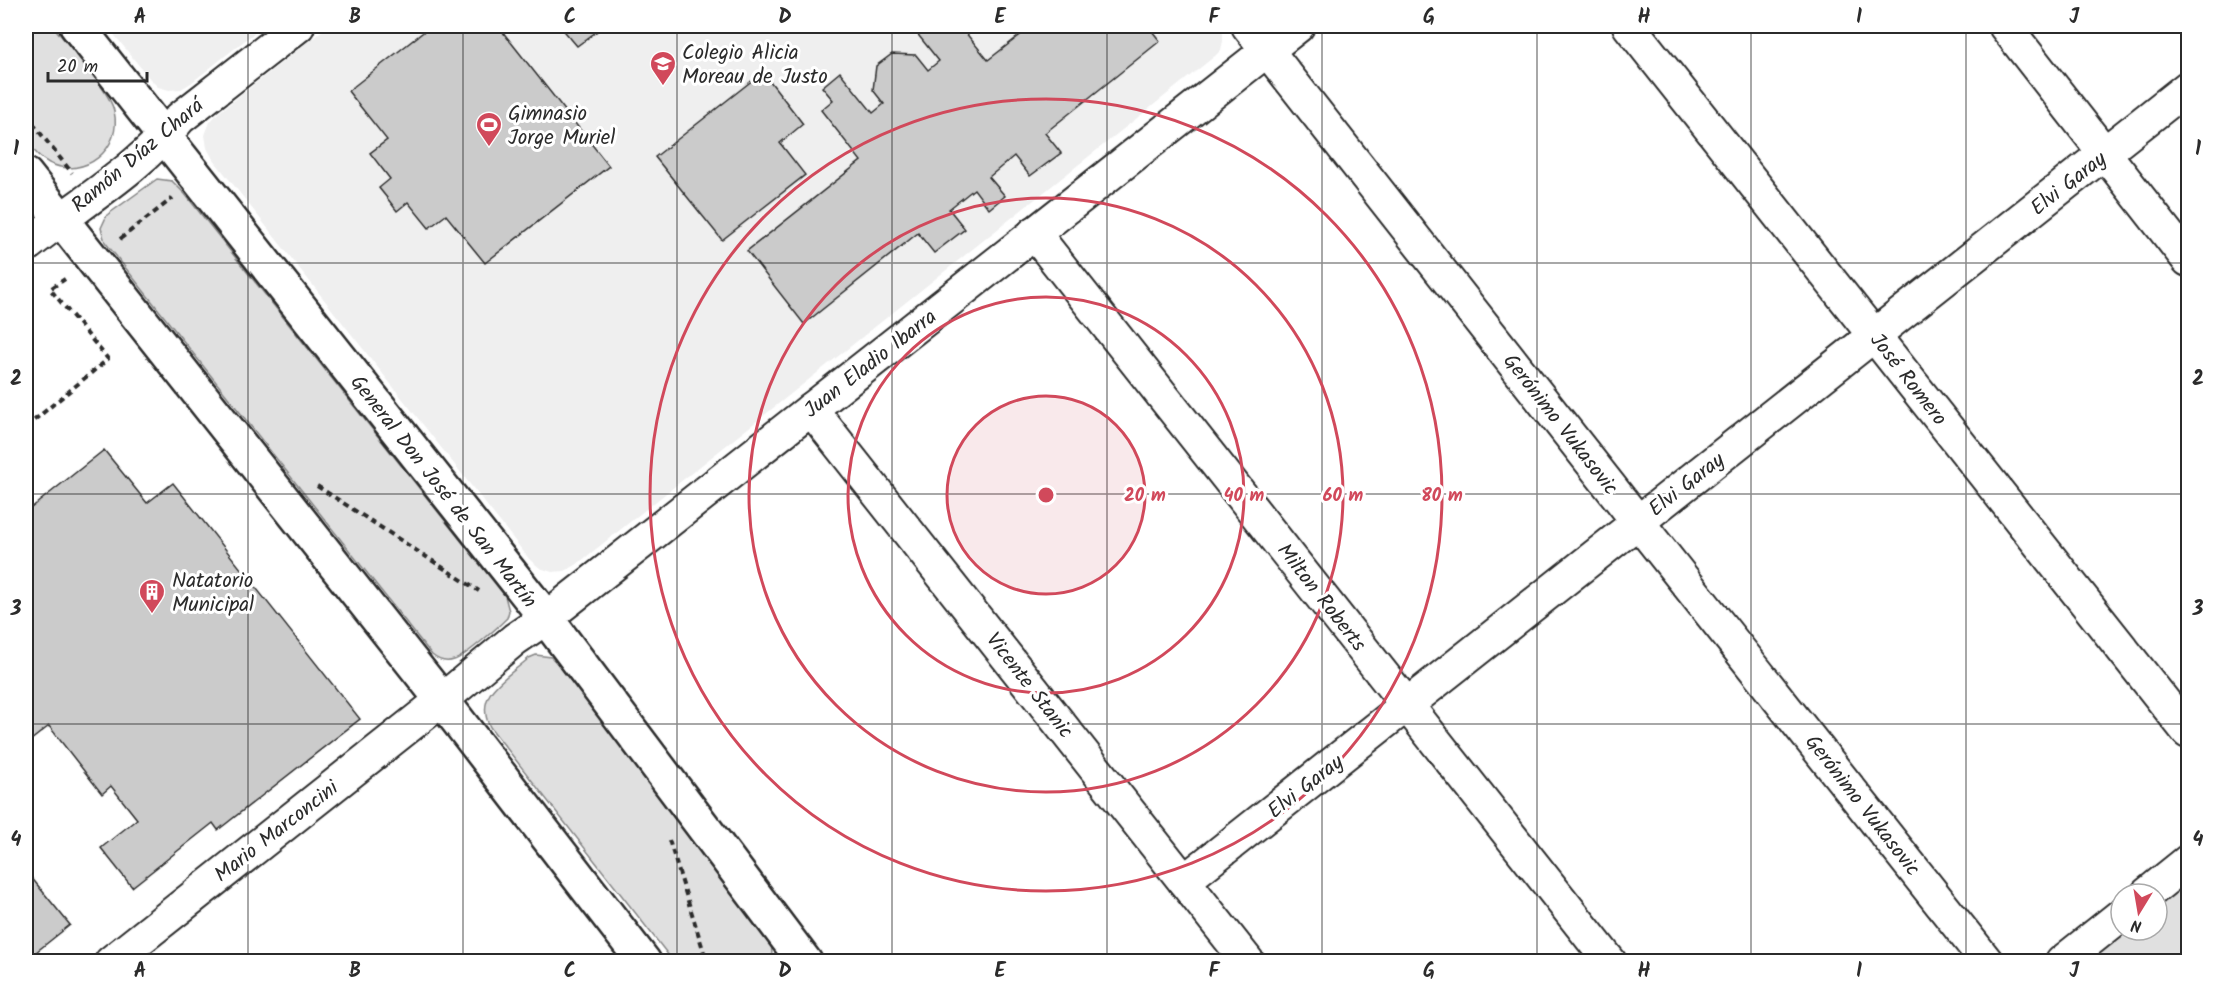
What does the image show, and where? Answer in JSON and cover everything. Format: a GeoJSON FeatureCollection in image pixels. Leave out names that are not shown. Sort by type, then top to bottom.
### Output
{"type":"FeatureCollection","features":[{"type":"Feature","properties":{"kind":"street","name":"General Don José de San Martín"},"geometry":{"type":"LineString","coordinates":[[77,26],[546,618],[804,962]]}},
{"type":"Feature","properties":{"kind":"street","name":"Ramón Díaz Chará"},"geometry":{"type":"LineString","coordinates":[[26,246],[60,218],[91,198],[165,137],[180,118],[298,26]]}},
{"type":"Feature","properties":{"kind":"street","name":"Gerónimo Vukasovic"},"geometry":{"type":"LineString","coordinates":[[1248,26],[1987,962]]}},
{"type":"Feature","properties":{"kind":"street","name":"Juan Eladio Ibarra"},"geometry":{"type":"LineString","coordinates":[[442,700],[515,639],[546,618],[1298,26]]}},
{"type":"Feature","properties":{"kind":"street","name":"José Romero"},"geometry":{"type":"LineString","coordinates":[[1629,26],[2188,732]]}},
{"type":"Feature","properties":{"kind":"street"},"geometry":{"type":"LineString","coordinates":[[2004,26],[2188,260]]}},
{"type":"Feature","properties":{"kind":"street","name":"Elvi Garay"},"geometry":{"type":"LineString","coordinates":[[1184,881],[2188,87]]}},
{"type":"Feature","properties":{"kind":"street"},"geometry":{"type":"LineString","coordinates":[[26,175],[442,700],[644,962]]}},
{"type":"Feature","properties":{"kind":"street","name":"Milton Roberts"},"geometry":{"type":"LineString","coordinates":[[1034,233],[1610,962]]}},
{"type":"Feature","properties":{"kind":"street","name":"Vicente Stanic"},"geometry":{"type":"LineString","coordinates":[[811,409],[1248,962]]}},
{"type":"Feature","properties":{"kind":"street","name":"Mario Marconcini"},"geometry":{"type":"LineString","coordinates":[[111,962],[442,700]]}},
{"type":"Feature","properties":{"kind":"street"},"geometry":{"type":"LineString","coordinates":[[2162,882],[2188,861]]}},
{"type":"Feature","properties":{"kind":"street"},"geometry":{"type":"LineString","coordinates":[[2062,962],[2109,925]]}},
{"type":"Feature","properties":{"kind":"path"},"geometry":{"type":"LineString","coordinates":[[26,115],[129,247]]}},
{"type":"Feature","properties":{"kind":"path"},"geometry":{"type":"LineString","coordinates":[[316,485],[478,590],[484,598]]}},
{"type":"Feature","properties":{"kind":"path"},"geometry":{"type":"LineString","coordinates":[[667,832],[707,962]]}},
{"type":"Feature","properties":{"kind":"shaded area"},"geometry":{"type":"Polygon","coordinates":[[[26,26],[53,26],[97,80],[111,102],[115,125],[113,138],[98,158],[87,164],[62,167],[49,163],[39,156],[26,141],[26,26]]]}},
{"type":"Feature","properties":{"kind":"shaded area"},"geometry":{"type":"Polygon","coordinates":[[[107,26],[263,26],[191,83],[181,89],[169,90],[158,87],[150,79],[107,26]]]}},
{"type":"Feature","properties":{"kind":"shaded area"},"geometry":{"type":"Polygon","coordinates":[[[328,26],[1219,26],[1223,32],[1223,41],[1221,50],[1215,56],[576,565],[565,571],[552,572],[540,568],[530,560],[213,159],[207,148],[205,135],[210,122],[218,113],[328,26]]]}},
{"type":"Feature","properties":{"kind":"shaded area"},"geometry":{"type":"Polygon","coordinates":[[[157,179],[172,181],[185,194],[505,596],[509,611],[507,618],[459,658],[445,661],[432,655],[105,242],[101,228],[107,215],[157,179]]]}},
{"type":"Feature","properties":{"kind":"shaded area"},"geometry":{"type":"Polygon","coordinates":[[[536,655],[551,657],[556,662],[771,937],[770,961],[673,961],[490,727],[486,715],[489,696],[503,680],[529,658],[536,655]]]}},
{"type":"Feature","properties":{"kind":"shaded area"},"geometry":{"type":"Polygon","coordinates":[[[2188,881],[2188,961],[2086,962],[2111,942],[2169,942],[2169,896],[2188,881]]]}},
{"type":"Feature","properties":{"kind":"building","name":"Gimnasio Jorge Muriel"},"geometry":{"type":"Polygon","coordinates":[[[431,26],[498,26],[609,166],[485,263],[446,215],[429,228],[408,202],[397,211],[379,188],[390,179],[370,153],[387,140],[348,91],[431,26]]]}},
{"type":"Feature","properties":{"kind":"building"},"geometry":{"type":"Polygon","coordinates":[[[560,26],[604,26],[577,46],[560,26]]]}},
{"type":"Feature","properties":{"kind":"building"},"geometry":{"type":"Polygon","coordinates":[[[911,26],[960,26],[988,60],[1032,26],[1148,26],[1160,41],[1045,133],[1061,153],[1030,176],[1014,156],[989,177],[1005,196],[989,209],[974,189],[949,209],[965,229],[934,253],[918,233],[804,324],[747,251],[861,161],[821,110],[833,100],[822,87],[840,72],[873,113],[884,104],[873,90],[876,66],[892,54],[916,55],[928,70],[939,61],[911,26]]]}},
{"type":"Feature","properties":{"kind":"building"},"geometry":{"type":"Polygon","coordinates":[[[763,72],[803,124],[780,143],[805,175],[722,240],[655,157],[763,72]]]}},
{"type":"Feature","properties":{"kind":"building","name":"Natatorio Municipal"},"geometry":{"type":"Polygon","coordinates":[[[104,450],[147,503],[173,483],[360,719],[218,830],[213,823],[132,887],[101,848],[137,819],[111,786],[102,794],[49,726],[26,744],[26,512],[104,450]]]}},
{"type":"Feature","properties":{"kind":"building"},"geometry":{"type":"Polygon","coordinates":[[[26,871],[70,925],[26,960],[26,871]]]}},
{"type":"Feature","properties":{"kind":"place","name":"Colegio Alicia Moreau de Justo"},"geometry":{"type":"Point","coordinates":[663,87]}},
{"type":"Feature","properties":{"kind":"place","name":"Gimnasio Jorge Muriel"},"geometry":{"type":"Point","coordinates":[489,148]}},
{"type":"Feature","properties":{"kind":"place","name":"Natatorio Municipal"},"geometry":{"type":"Point","coordinates":[152,615]}}]}
